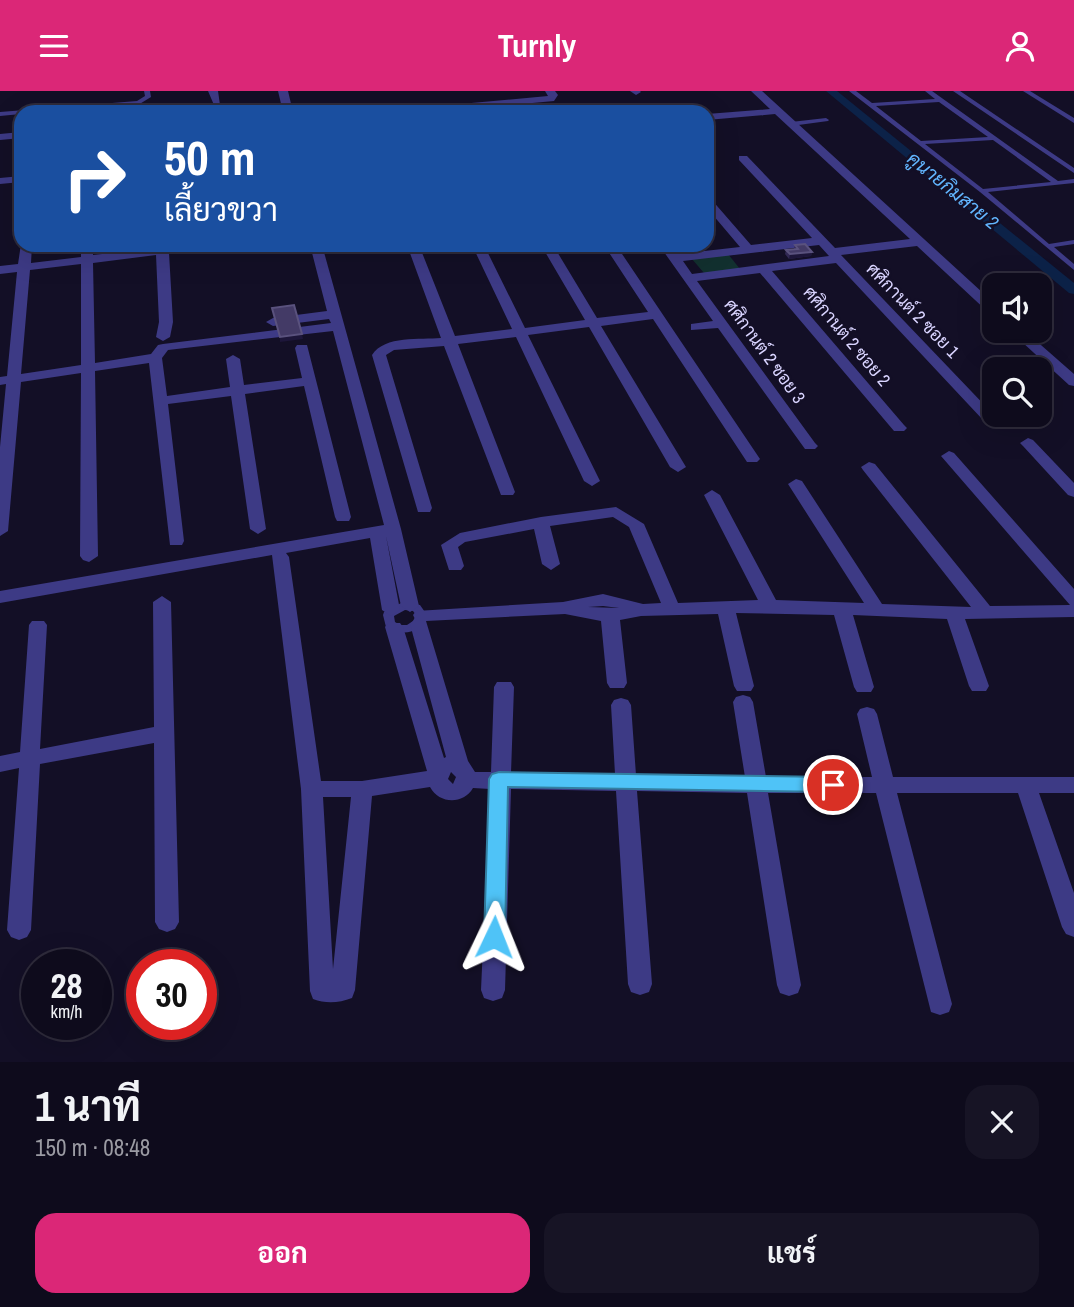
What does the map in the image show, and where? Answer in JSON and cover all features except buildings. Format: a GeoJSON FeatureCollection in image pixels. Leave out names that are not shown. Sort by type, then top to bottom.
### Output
{"type":"FeatureCollection","features":[{"type":"Feature","properties":{"kind":"street"},"geometry":{"type":"LineString","coordinates":[[213,91],[216,103]]}},
{"type":"Feature","properties":{"kind":"street"},"geometry":{"type":"LineString","coordinates":[[484,105],[551,99],[554,95],[550,91]]}},
{"type":"Feature","properties":{"kind":"street"},"geometry":{"type":"LineString","coordinates":[[756,91],[982,299]]}},
{"type":"Feature","properties":{"kind":"street"},"geometry":{"type":"LineString","coordinates":[[714,116],[778,111]]}},
{"type":"Feature","properties":{"kind":"street","name":"ศศิกานต์ 2 ซอย 1"},"geometry":{"type":"LineString","coordinates":[[743,158],[982,411]]}},
{"type":"Feature","properties":{"kind":"street"},"geometry":{"type":"LineString","coordinates":[[714,209],[748,249]]}},
{"type":"Feature","properties":{"kind":"street"},"geometry":{"type":"LineString","coordinates":[[674,258],[748,249],[829,250],[916,240]]}},
{"type":"Feature","properties":{"kind":"street"},"geometry":{"type":"LineString","coordinates":[[689,278],[764,269],[829,250]]}},
{"type":"Feature","properties":{"kind":"street"},"geometry":{"type":"LineString","coordinates":[[0,531],[8,380],[25,252]]}},
{"type":"Feature","properties":{"kind":"street"},"geometry":{"type":"LineString","coordinates":[[87,252],[89,556]]}},
{"type":"Feature","properties":{"kind":"street"},"geometry":{"type":"LineString","coordinates":[[0,270],[137,252]]}},
{"type":"Feature","properties":{"kind":"street"},"geometry":{"type":"LineString","coordinates":[[162,252],[166,346],[160,401],[176,541]]}},
{"type":"Feature","properties":{"kind":"street"},"geometry":{"type":"LineString","coordinates":[[318,252],[337,320],[385,531],[393,619],[437,775]]}},
{"type":"Feature","properties":{"kind":"street"},"geometry":{"type":"LineString","coordinates":[[416,252],[507,492]]}},
{"type":"Feature","properties":{"kind":"street"},"geometry":{"type":"LineString","coordinates":[[481,252],[592,481]]}},
{"type":"Feature","properties":{"kind":"street"},"geometry":{"type":"LineString","coordinates":[[551,252],[678,467]]}},
{"type":"Feature","properties":{"kind":"street"},"geometry":{"type":"LineString","coordinates":[[615,252],[752,459]]}},
{"type":"Feature","properties":{"kind":"street","name":"ศศิกานต์ 2 ซอย 3"},"geometry":{"type":"LineString","coordinates":[[670,252],[810,446]]}},
{"type":"Feature","properties":{"kind":"street","name":"ศศิกานต์ 2 ซอย 2"},"geometry":{"type":"LineString","coordinates":[[764,269],[900,428]]}},
{"type":"Feature","properties":{"kind":"street"},"geometry":{"type":"LineString","coordinates":[[424,508],[379,355],[383,349],[656,315]]}},
{"type":"Feature","properties":{"kind":"street"},"geometry":{"type":"LineString","coordinates":[[8,380],[88,368],[166,346],[337,320]]}},
{"type":"Feature","properties":{"kind":"street"},"geometry":{"type":"LineString","coordinates":[[696,327],[722,324]]}},
{"type":"Feature","properties":{"kind":"street"},"geometry":{"type":"LineString","coordinates":[[1030,343],[1074,382]]}},
{"type":"Feature","properties":{"kind":"street"},"geometry":{"type":"LineString","coordinates":[[302,348],[343,517]]}},
{"type":"Feature","properties":{"kind":"street"},"geometry":{"type":"LineString","coordinates":[[233,359],[258,529]]}},
{"type":"Feature","properties":{"kind":"street"},"geometry":{"type":"LineString","coordinates":[[160,401],[310,381]]}},
{"type":"Feature","properties":{"kind":"street"},"geometry":{"type":"LineString","coordinates":[[1028,443],[1074,492]]}},
{"type":"Feature","properties":{"kind":"street"},"geometry":{"type":"LineString","coordinates":[[949,456],[1073,611]]}},
{"type":"Feature","properties":{"kind":"street"},"geometry":{"type":"LineString","coordinates":[[869,467],[985,612]]}},
{"type":"Feature","properties":{"kind":"street"},"geometry":{"type":"LineString","coordinates":[[796,484],[877,610]]}},
{"type":"Feature","properties":{"kind":"street"},"geometry":{"type":"LineString","coordinates":[[712,495],[770,606]]}},
{"type":"Feature","properties":{"kind":"street"},"geometry":{"type":"LineString","coordinates":[[454,566],[449,545],[453,541],[541,522],[616,512],[629,517],[636,524],[673,611]]}},
{"type":"Feature","properties":{"kind":"street"},"geometry":{"type":"LineString","coordinates":[[541,522],[551,563]]}},
{"type":"Feature","properties":{"kind":"street"},"geometry":{"type":"LineString","coordinates":[[0,597],[385,531]]}},
{"type":"Feature","properties":{"kind":"street"},"geometry":{"type":"LineString","coordinates":[[385,531],[417,615],[464,773]]}},
{"type":"Feature","properties":{"kind":"street"},"geometry":{"type":"LineString","coordinates":[[280,557],[312,789],[322,991],[342,990],[362,789]]}},
{"type":"Feature","properties":{"kind":"street"},"geometry":{"type":"LineString","coordinates":[[417,615],[565,608],[586,600],[622,600],[641,610]]}},
{"type":"Feature","properties":{"kind":"street"},"geometry":{"type":"LineString","coordinates":[[162,602],[167,922]]}},
{"type":"Feature","properties":{"kind":"street"},"geometry":{"type":"LineString","coordinates":[[565,608],[588,615],[641,610],[770,606],[954,613],[1073,611]]}},
{"type":"Feature","properties":{"kind":"street"},"geometry":{"type":"LineString","coordinates":[[726,608],[743,694],[754,785],[789,985]]}},
{"type":"Feature","properties":{"kind":"street"},"geometry":{"type":"LineString","coordinates":[[842,610],[864,687]]}},
{"type":"Feature","properties":{"kind":"street"},"geometry":{"type":"LineString","coordinates":[[954,613],[979,686]]}},
{"type":"Feature","properties":{"kind":"street"},"geometry":{"type":"LineString","coordinates":[[610,615],[617,683]]}},
{"type":"Feature","properties":{"kind":"street"},"geometry":{"type":"LineString","coordinates":[[19,930],[38,625]]}},
{"type":"Feature","properties":{"kind":"street"},"geometry":{"type":"LineString","coordinates":[[493,990],[504,687]]}},
{"type":"Feature","properties":{"kind":"street"},"geometry":{"type":"LineString","coordinates":[[621,705],[640,983]]}},
{"type":"Feature","properties":{"kind":"street"},"geometry":{"type":"LineString","coordinates":[[867,714],[940,1004]]}},
{"type":"Feature","properties":{"kind":"street"},"geometry":{"type":"LineString","coordinates":[[0,764],[165,733]]}},
{"type":"Feature","properties":{"kind":"street"},"geometry":{"type":"LineString","coordinates":[[312,789],[362,789],[437,775],[446,766],[464,773],[499,779],[625,783],[1074,785]]}},
{"type":"Feature","properties":{"kind":"street"},"geometry":{"type":"LineString","coordinates":[[1026,785],[1074,927]]}},
{"type":"Feature","properties":{"kind":"lane"},"geometry":{"type":"LineString","coordinates":[[113,105],[138,103],[148,97],[147,91]]}},
{"type":"Feature","properties":{"kind":"lane"},"geometry":{"type":"LineString","coordinates":[[852,91],[982,191],[1074,268]]}},
{"type":"Feature","properties":{"kind":"lane"},"geometry":{"type":"LineString","coordinates":[[928,91],[1057,183]]}},
{"type":"Feature","properties":{"kind":"lane"},"geometry":{"type":"LineString","coordinates":[[956,91],[1074,171]]}},
{"type":"Feature","properties":{"kind":"lane"},"geometry":{"type":"LineString","coordinates":[[1026,91],[1072,119]]}},
{"type":"Feature","properties":{"kind":"lane"},"geometry":{"type":"LineString","coordinates":[[871,106],[941,100]]}},
{"type":"Feature","properties":{"kind":"lane"},"geometry":{"type":"LineString","coordinates":[[791,124],[826,120]]}},
{"type":"Feature","properties":{"kind":"lane"},"geometry":{"type":"LineString","coordinates":[[920,143],[994,138]]}},
{"type":"Feature","properties":{"kind":"lane"},"geometry":{"type":"LineString","coordinates":[[982,191],[1074,181]]}},
{"type":"Feature","properties":{"kind":"lane"},"geometry":{"type":"LineString","coordinates":[[1048,246],[1074,242]]}},
{"type":"Feature","properties":{"kind":"lane"},"geometry":{"type":"LineString","coordinates":[[393,619],[417,615]]}},
{"type":"Feature","properties":{"kind":"lane"},"geometry":{"type":"LineString","coordinates":[[393,619],[407,629],[417,615]]}},
{"type":"Feature","properties":{"kind":"green space"},"geometry":{"type":"Polygon","coordinates":[[[728,254],[740,269],[704,273],[692,259],[728,254]]]}},
{"type":"Feature","properties":{"kind":"waterway","name":"คูนายกิมสาย 2"},"geometry":{"type":"LineString","coordinates":[[831,91],[1074,290]]}},
{"type":"Feature","properties":{"kind":"route"},"geometry":{"type":"LineString","coordinates":[[494,937],[499,779],[833,785]]}}]}
